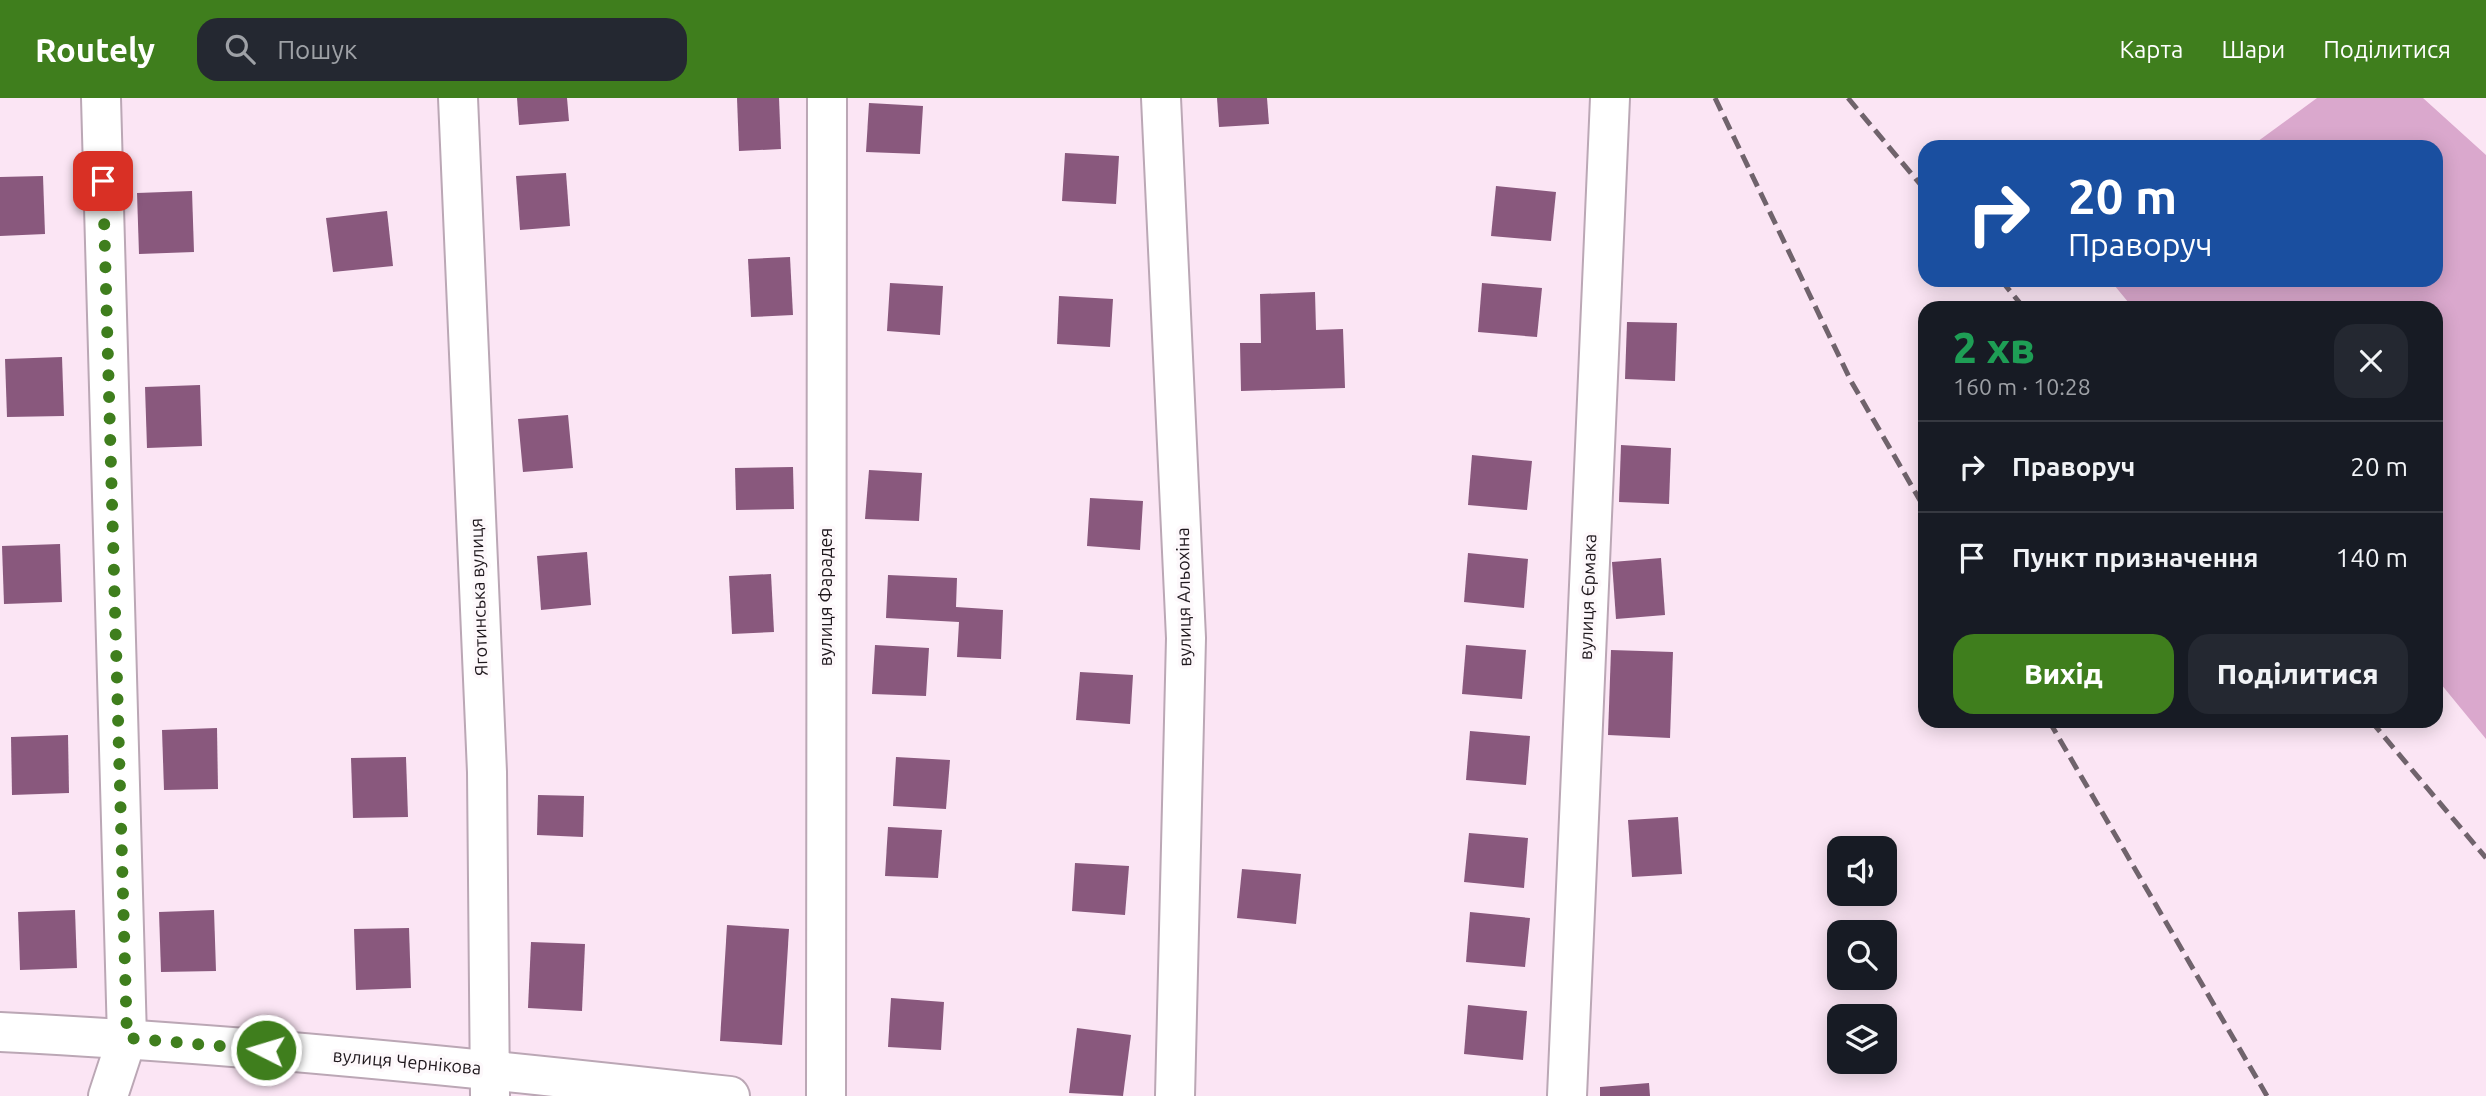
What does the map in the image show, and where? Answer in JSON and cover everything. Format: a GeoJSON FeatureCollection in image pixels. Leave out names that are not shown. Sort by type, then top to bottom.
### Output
{"type":"FeatureCollection","features":[{"type":"Feature","properties":{"kind":"street"},"geometry":{"type":"LineString","coordinates":[[101,98],[127,1038],[108,1096]]}},
{"type":"Feature","properties":{"kind":"street","name":"Яготинська вулиця"},"geometry":{"type":"LineString","coordinates":[[458,98],[487,772],[489,1083]]}},
{"type":"Feature","properties":{"kind":"street","name":"вулиця Фарадея"},"geometry":{"type":"LineString","coordinates":[[826,1096],[827,98]]}},
{"type":"Feature","properties":{"kind":"street","name":"вулиця Альохіна"},"geometry":{"type":"LineString","coordinates":[[1161,98],[1186,638],[1175,1096]]}},
{"type":"Feature","properties":{"kind":"street","name":"вулиця Єрмака"},"geometry":{"type":"LineString","coordinates":[[1567,1096],[1610,98]]}},
{"type":"Feature","properties":{"kind":"street","name":"вулиця Чернікова"},"geometry":{"type":"LineString","coordinates":[[0,1032],[127,1038],[489,1083],[730,1096]]}},
{"type":"Feature","properties":{"kind":"shaded area"},"geometry":{"type":"Polygon","coordinates":[[[2317,98],[2423,98],[2486,155],[2486,739],[2443,687],[2443,301],[2127,301],[2116,287],[2443,287],[2443,140],[2260,140],[2317,98]]]}},
{"type":"Feature","properties":{"kind":"building"},"geometry":{"type":"Polygon","coordinates":[[[517,98],[567,98],[569,121],[519,125],[517,98]]]}},
{"type":"Feature","properties":{"kind":"building"},"geometry":{"type":"Polygon","coordinates":[[[737,98],[779,98],[781,149],[739,151],[737,98]]]}},
{"type":"Feature","properties":{"kind":"building"},"geometry":{"type":"Polygon","coordinates":[[[1217,98],[1267,98],[1269,124],[1219,127],[1217,98]]]}},
{"type":"Feature","properties":{"kind":"building"},"geometry":{"type":"Polygon","coordinates":[[[869,103],[923,106],[920,154],[866,152],[869,103]]]}},
{"type":"Feature","properties":{"kind":"building"},"geometry":{"type":"Polygon","coordinates":[[[1065,153],[1119,156],[1116,204],[1062,201],[1065,153]]]}},
{"type":"Feature","properties":{"kind":"building"},"geometry":{"type":"Polygon","coordinates":[[[566,173],[570,226],[520,230],[516,176],[566,173]]]}},
{"type":"Feature","properties":{"kind":"building"},"geometry":{"type":"Polygon","coordinates":[[[43,176],[45,234],[0,236],[0,177],[43,176]]]}},
{"type":"Feature","properties":{"kind":"building"},"geometry":{"type":"Polygon","coordinates":[[[1496,186],[1556,192],[1551,241],[1491,236],[1496,186]]]}},
{"type":"Feature","properties":{"kind":"building"},"geometry":{"type":"Polygon","coordinates":[[[192,191],[194,252],[139,254],[137,193],[192,191]]]}},
{"type":"Feature","properties":{"kind":"building"},"geometry":{"type":"Polygon","coordinates":[[[387,211],[393,266],[333,272],[326,218],[387,211]]]}},
{"type":"Feature","properties":{"kind":"building"},"geometry":{"type":"Polygon","coordinates":[[[790,257],[793,315],[751,317],[748,259],[790,257]]]}},
{"type":"Feature","properties":{"kind":"building"},"geometry":{"type":"Polygon","coordinates":[[[890,283],[943,286],[940,335],[887,331],[890,283]]]}},
{"type":"Feature","properties":{"kind":"building"},"geometry":{"type":"Polygon","coordinates":[[[1482,283],[1542,288],[1537,337],[1478,332],[1482,283]]]}},
{"type":"Feature","properties":{"kind":"building"},"geometry":{"type":"Polygon","coordinates":[[[1315,292],[1316,330],[1343,329],[1345,388],[1241,391],[1240,343],[1261,343],[1260,294],[1315,292]]]}},
{"type":"Feature","properties":{"kind":"building"},"geometry":{"type":"Polygon","coordinates":[[[1059,296],[1113,299],[1110,347],[1057,344],[1059,296]]]}},
{"type":"Feature","properties":{"kind":"building"},"geometry":{"type":"Polygon","coordinates":[[[1627,322],[1677,323],[1675,381],[1625,379],[1627,322]]]}},
{"type":"Feature","properties":{"kind":"building"},"geometry":{"type":"Polygon","coordinates":[[[62,357],[64,416],[7,417],[5,359],[62,357]]]}},
{"type":"Feature","properties":{"kind":"building"},"geometry":{"type":"Polygon","coordinates":[[[200,385],[202,446],[147,448],[145,387],[200,385]]]}},
{"type":"Feature","properties":{"kind":"building"},"geometry":{"type":"Polygon","coordinates":[[[568,415],[573,468],[523,472],[518,419],[568,415]]]}},
{"type":"Feature","properties":{"kind":"building"},"geometry":{"type":"Polygon","coordinates":[[[1621,445],[1671,448],[1669,504],[1619,502],[1621,445]]]}},
{"type":"Feature","properties":{"kind":"building"},"geometry":{"type":"Polygon","coordinates":[[[1472,455],[1532,461],[1527,510],[1468,505],[1472,455]]]}},
{"type":"Feature","properties":{"kind":"building"},"geometry":{"type":"Polygon","coordinates":[[[793,467],[794,509],[736,510],[735,468],[793,467]]]}},
{"type":"Feature","properties":{"kind":"building"},"geometry":{"type":"Polygon","coordinates":[[[869,470],[922,473],[919,521],[865,519],[869,470]]]}},
{"type":"Feature","properties":{"kind":"building"},"geometry":{"type":"Polygon","coordinates":[[[1090,498],[1143,501],[1140,550],[1087,546],[1090,498]]]}},
{"type":"Feature","properties":{"kind":"building"},"geometry":{"type":"Polygon","coordinates":[[[60,544],[62,602],[4,604],[2,546],[60,544]]]}},
{"type":"Feature","properties":{"kind":"building"},"geometry":{"type":"Polygon","coordinates":[[[587,552],[591,605],[541,610],[537,556],[587,552]]]}},
{"type":"Feature","properties":{"kind":"building"},"geometry":{"type":"Polygon","coordinates":[[[1468,553],[1528,559],[1524,608],[1464,602],[1468,553]]]}},
{"type":"Feature","properties":{"kind":"building"},"geometry":{"type":"Polygon","coordinates":[[[1661,558],[1665,615],[1616,619],[1612,562],[1661,558]]]}},
{"type":"Feature","properties":{"kind":"building"},"geometry":{"type":"Polygon","coordinates":[[[771,574],[774,632],[732,634],[729,576],[771,574]]]}},
{"type":"Feature","properties":{"kind":"building"},"geometry":{"type":"Polygon","coordinates":[[[888,575],[957,578],[956,607],[1003,610],[1001,659],[957,657],[959,622],[886,618],[888,575]]]}},
{"type":"Feature","properties":{"kind":"building"},"geometry":{"type":"Polygon","coordinates":[[[875,645],[929,648],[926,696],[872,694],[875,645]]]}},
{"type":"Feature","properties":{"kind":"building"},"geometry":{"type":"Polygon","coordinates":[[[1466,645],[1526,650],[1522,699],[1462,694],[1466,645]]]}},
{"type":"Feature","properties":{"kind":"building"},"geometry":{"type":"Polygon","coordinates":[[[1611,650],[1673,652],[1670,738],[1608,735],[1611,650]]]}},
{"type":"Feature","properties":{"kind":"building"},"geometry":{"type":"Polygon","coordinates":[[[1080,672],[1133,675],[1130,724],[1076,720],[1080,672]]]}},
{"type":"Feature","properties":{"kind":"building"},"geometry":{"type":"Polygon","coordinates":[[[217,728],[218,789],[164,790],[162,730],[217,728]]]}},
{"type":"Feature","properties":{"kind":"building"},"geometry":{"type":"Polygon","coordinates":[[[1470,731],[1530,736],[1526,785],[1466,780],[1470,731]]]}},
{"type":"Feature","properties":{"kind":"building"},"geometry":{"type":"Polygon","coordinates":[[[68,735],[69,793],[12,795],[11,737],[68,735]]]}},
{"type":"Feature","properties":{"kind":"building"},"geometry":{"type":"Polygon","coordinates":[[[406,757],[408,817],[353,818],[351,758],[406,757]]]}},
{"type":"Feature","properties":{"kind":"building"},"geometry":{"type":"Polygon","coordinates":[[[896,757],[950,760],[946,809],[893,806],[896,757]]]}},
{"type":"Feature","properties":{"kind":"building"},"geometry":{"type":"Polygon","coordinates":[[[538,795],[584,796],[583,837],[537,835],[538,795]]]}},
{"type":"Feature","properties":{"kind":"building"},"geometry":{"type":"Polygon","coordinates":[[[1678,817],[1682,874],[1632,877],[1628,820],[1678,817]]]}},
{"type":"Feature","properties":{"kind":"building"},"geometry":{"type":"Polygon","coordinates":[[[888,827],[942,830],[938,878],[885,876],[888,827]]]}},
{"type":"Feature","properties":{"kind":"building"},"geometry":{"type":"Polygon","coordinates":[[[1469,833],[1528,838],[1524,888],[1464,882],[1469,833]]]}},
{"type":"Feature","properties":{"kind":"building"},"geometry":{"type":"Polygon","coordinates":[[[1075,863],[1129,866],[1125,915],[1072,911],[1075,863]]]}},
{"type":"Feature","properties":{"kind":"building"},"geometry":{"type":"Polygon","coordinates":[[[1242,869],[1301,874],[1296,924],[1237,918],[1242,869]]]}},
{"type":"Feature","properties":{"kind":"building"},"geometry":{"type":"Polygon","coordinates":[[[75,910],[77,968],[20,970],[18,912],[75,910]]]}},
{"type":"Feature","properties":{"kind":"building"},"geometry":{"type":"Polygon","coordinates":[[[214,910],[216,971],[161,972],[159,912],[214,910]]]}},
{"type":"Feature","properties":{"kind":"building"},"geometry":{"type":"Polygon","coordinates":[[[1470,912],[1530,918],[1525,967],[1466,962],[1470,912]]]}},
{"type":"Feature","properties":{"kind":"building"},"geometry":{"type":"Polygon","coordinates":[[[727,925],[789,929],[782,1045],[720,1041],[727,925]]]}},
{"type":"Feature","properties":{"kind":"building"},"geometry":{"type":"Polygon","coordinates":[[[409,928],[411,988],[356,990],[354,929],[409,928]]]}},
{"type":"Feature","properties":{"kind":"building"},"geometry":{"type":"Polygon","coordinates":[[[531,942],[585,944],[582,1011],[528,1008],[531,942]]]}},
{"type":"Feature","properties":{"kind":"building"},"geometry":{"type":"Polygon","coordinates":[[[891,998],[944,1002],[941,1050],[888,1047],[891,998]]]}},
{"type":"Feature","properties":{"kind":"building"},"geometry":{"type":"Polygon","coordinates":[[[1468,1005],[1527,1011],[1523,1060],[1464,1054],[1468,1005]]]}},
{"type":"Feature","properties":{"kind":"building"},"geometry":{"type":"Polygon","coordinates":[[[1077,1028],[1131,1035],[1123,1096],[1069,1093],[1077,1028]]]}},
{"type":"Feature","properties":{"kind":"building"},"geometry":{"type":"Polygon","coordinates":[[[1649,1083],[1650,1096],[1600,1096],[1600,1087],[1649,1083]]]}},
{"type":"Feature","properties":{"kind":"railway"},"geometry":{"type":"LineString","coordinates":[[1715,98],[1851,381],[1918,497]]}},
{"type":"Feature","properties":{"kind":"railway"},"geometry":{"type":"LineString","coordinates":[[1848,98],[1918,182]]}},
{"type":"Feature","properties":{"kind":"railway"},"geometry":{"type":"LineString","coordinates":[[2007,287],[2018,301]]}},
{"type":"Feature","properties":{"kind":"railway"},"geometry":{"type":"LineString","coordinates":[[2053,728],[2267,1096]]}},
{"type":"Feature","properties":{"kind":"railway"},"geometry":{"type":"LineString","coordinates":[[2377,728],[2486,858]]}},
{"type":"Feature","properties":{"kind":"route"},"geometry":{"type":"LineString","coordinates":[[103,181],[127,1038],[266,1050]]}}]}
